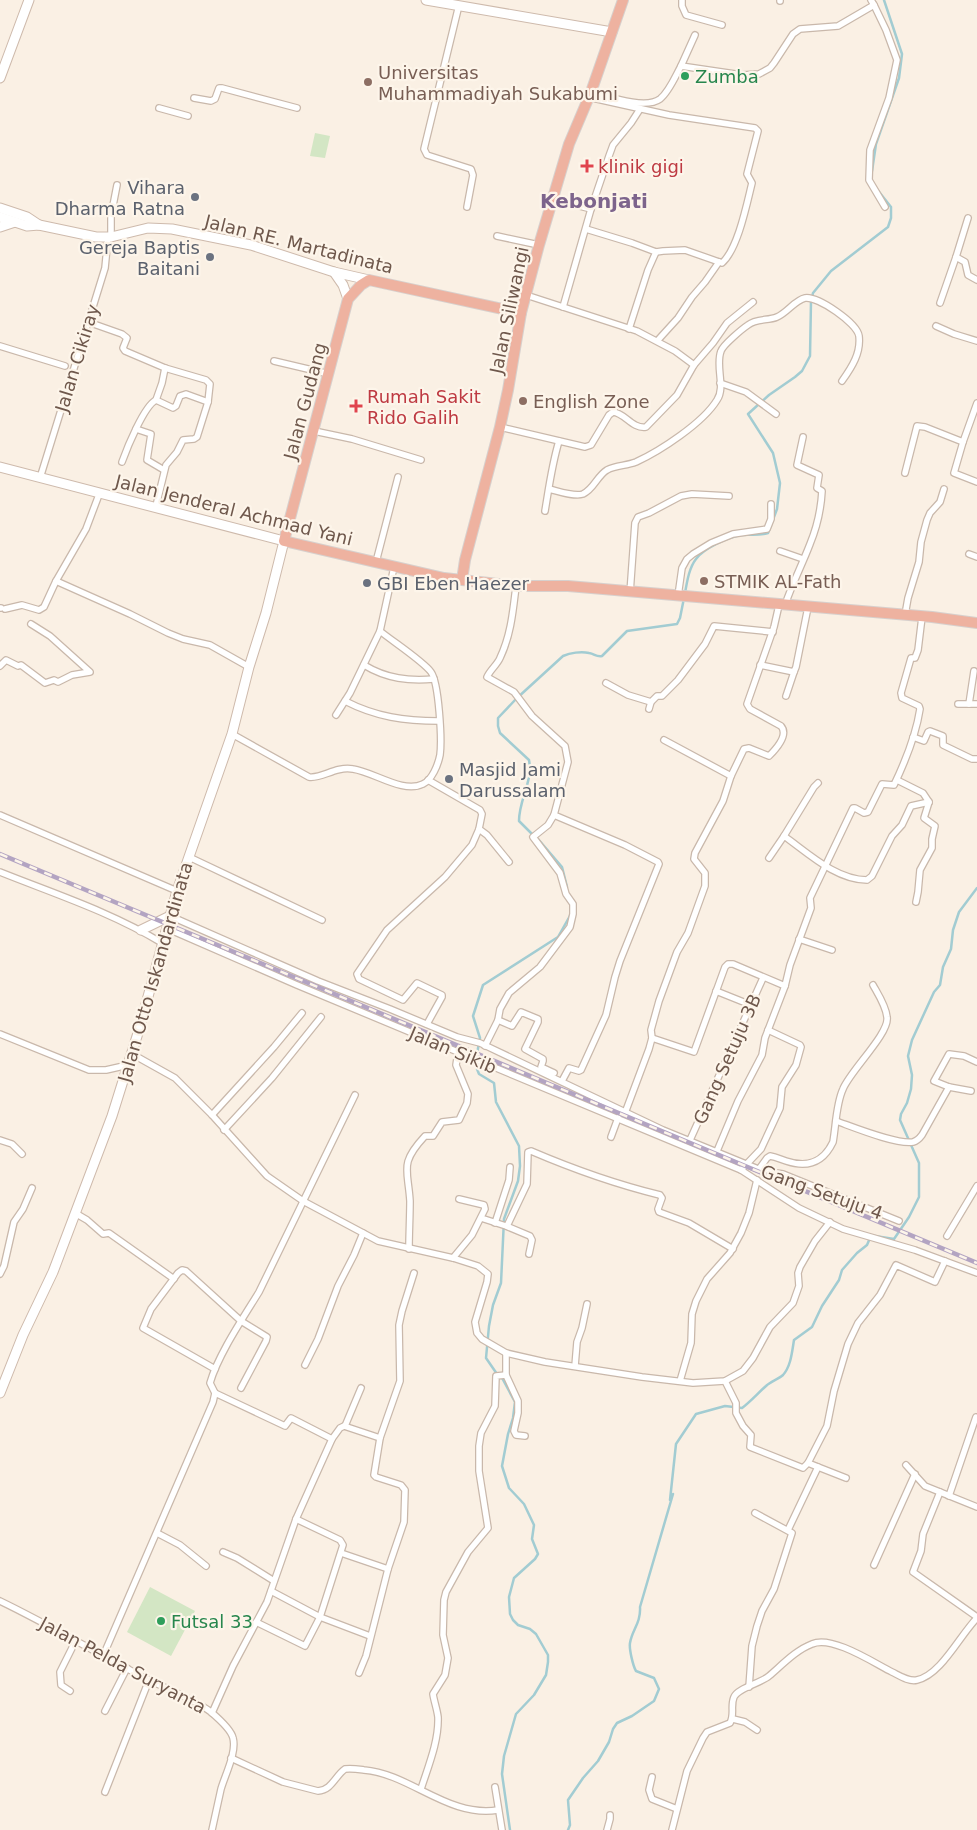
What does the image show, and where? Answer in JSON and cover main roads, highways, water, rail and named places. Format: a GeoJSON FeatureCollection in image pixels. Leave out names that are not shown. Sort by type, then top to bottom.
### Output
{"type":"FeatureCollection","features":[{"type":"Feature","properties":{"kind":"highway","name":"Jalan Siliwangi"},"geometry":{"type":"LineString","coordinates":[[462,580],[465,560],[500,427],[521,313],[552,198],[569,144],[590,95],[623,0]]}},
{"type":"Feature","properties":{"kind":"highway"},"geometry":{"type":"LineString","coordinates":[[348,299],[369,280]]}},
{"type":"Feature","properties":{"kind":"highway","name":"Jalan RE. Martadinata"},"geometry":{"type":"LineString","coordinates":[[369,280],[521,313]]}},
{"type":"Feature","properties":{"kind":"highway","name":"Jalan Gudang"},"geometry":{"type":"LineString","coordinates":[[284,541],[348,299]]}},
{"type":"Feature","properties":{"kind":"highway","name":"Jalan Jenderal Achmad Yani"},"geometry":{"type":"LineString","coordinates":[[284,541],[444,578],[462,580]]}},
{"type":"Feature","properties":{"kind":"highway"},"geometry":{"type":"LineString","coordinates":[[462,580],[516,586],[568,586],[977,623]]}},
{"type":"Feature","properties":{"kind":"main road"},"geometry":{"type":"LineString","coordinates":[[1,72],[29,0]]}},
{"type":"Feature","properties":{"kind":"main road"},"geometry":{"type":"LineString","coordinates":[[428,0],[612,32]]}},
{"type":"Feature","properties":{"kind":"main road","name":"Jalan RE. Martadinata"},"geometry":{"type":"LineString","coordinates":[[0,208],[27,217],[39,225]]}},
{"type":"Feature","properties":{"kind":"main road","name":"Jalan RE. Martadinata"},"geometry":{"type":"LineString","coordinates":[[0,217],[28,226],[39,225],[96,237],[110,237],[148,228],[172,229],[251,245],[334,272],[369,280]]}},
{"type":"Feature","properties":{"kind":"main road"},"geometry":{"type":"LineString","coordinates":[[0,227],[15,222]]}},
{"type":"Feature","properties":{"kind":"main road"},"geometry":{"type":"LineString","coordinates":[[334,272],[343,285],[348,299]]}},
{"type":"Feature","properties":{"kind":"main road","name":"Jalan Jenderal Achmad Yani"},"geometry":{"type":"LineString","coordinates":[[0,467],[156,506],[284,541]]}},
{"type":"Feature","properties":{"kind":"main road","name":"Jalan Otto Iskandardinata"},"geometry":{"type":"LineString","coordinates":[[0,1393],[23,1335],[53,1272],[112,1116],[132,1054],[176,891],[232,734],[284,541]]}},
{"type":"Feature","properties":{"kind":"main road"},"geometry":{"type":"LineString","coordinates":[[141,930],[170,916]]}},
{"type":"Feature","properties":{"kind":"waterway"},"geometry":{"type":"LineString","coordinates":[[872,171],[876,144],[899,78],[902,54],[884,0]]}},
{"type":"Feature","properties":{"kind":"waterway"},"geometry":{"type":"LineString","coordinates":[[685,593],[692,567],[696,559],[704,551],[736,536],[768,533],[777,509],[780,483],[773,453],[748,414],[769,395],[802,371],[810,356],[811,301],[813,293],[831,271],[888,227],[891,218],[891,207],[876,188]]}},
{"type":"Feature","properties":{"kind":"waterway"},"geometry":{"type":"LineString","coordinates":[[534,836],[519,821],[521,805],[528,783],[529,760],[500,733],[498,718],[563,656],[583,652],[602,656],[627,631],[677,624],[684,598]]}},
{"type":"Feature","properties":{"kind":"waterway"},"geometry":{"type":"LineString","coordinates":[[538,839],[562,867],[567,887]]}},
{"type":"Feature","properties":{"kind":"waterway"},"geometry":{"type":"LineString","coordinates":[[875,1236],[894,1239],[909,1217],[919,1197],[919,1163],[900,1120],[911,1089],[912,1075],[908,1056],[912,1040],[934,992],[940,985],[943,967],[951,949],[953,930],[959,912],[977,888]]}},
{"type":"Feature","properties":{"kind":"waterway"},"geometry":{"type":"LineString","coordinates":[[497,1374],[486,1358],[489,1326],[493,1305],[501,1283],[504,1219],[518,1181],[520,1166],[519,1146],[496,1102],[494,1083],[479,1074],[475,1064],[480,1038],[473,1016],[483,985],[558,937],[571,914]]}},
{"type":"Feature","properties":{"kind":"waterway"},"geometry":{"type":"LineString","coordinates":[[568,1830],[570,1825],[568,1800],[583,1778],[598,1761],[609,1742],[613,1729],[617,1723],[632,1716],[654,1701],[659,1689],[654,1678],[636,1671],[631,1657],[630,1643],[638,1622],[640,1607],[673,1494],[670,1500],[676,1444],[696,1414],[725,1406],[742,1408],[768,1384],[783,1375],[792,1354],[794,1340],[812,1327],[822,1306],[839,1280],[842,1270],[867,1245],[870,1238]]}},
{"type":"Feature","properties":{"kind":"waterway"},"geometry":{"type":"LineString","coordinates":[[501,1376],[515,1402],[502,1466],[509,1488],[524,1504],[534,1525],[532,1539],[538,1554],[514,1578],[509,1597],[510,1614],[518,1625],[530,1629],[536,1634],[548,1655],[546,1675],[534,1695],[516,1714],[504,1756],[502,1774],[510,1830]]}},
{"type":"Feature","properties":{"kind":"railway"},"geometry":{"type":"LineString","coordinates":[[0,854],[977,1263]]}},
{"type":"Feature","properties":{"kind":"place","name":"Zumba"},"geometry":{"type":"Point","coordinates":[685,76]}},
{"type":"Feature","properties":{"kind":"place","name":"Universitas Muhammadiyah Sukabumi"},"geometry":{"type":"Point","coordinates":[368,82]}},
{"type":"Feature","properties":{"kind":"place","name":"klinik gigi"},"geometry":{"type":"Point","coordinates":[587,166]}},
{"type":"Feature","properties":{"kind":"place","name":"Vihara Dharma Ratna"},"geometry":{"type":"Point","coordinates":[195,197]}},
{"type":"Feature","properties":{"kind":"place","name":"Gereja Baptis Baitani"},"geometry":{"type":"Point","coordinates":[210,257]}},
{"type":"Feature","properties":{"kind":"place","name":"English Zone"},"geometry":{"type":"Point","coordinates":[523,401]}},
{"type":"Feature","properties":{"kind":"place","name":"Rumah Sakit Rido Galih"},"geometry":{"type":"Point","coordinates":[356,406]}},
{"type":"Feature","properties":{"kind":"place","name":"STMIK AL-Fath"},"geometry":{"type":"Point","coordinates":[704,581]}},
{"type":"Feature","properties":{"kind":"place","name":"GBI Eben Haezer"},"geometry":{"type":"Point","coordinates":[367,583]}},
{"type":"Feature","properties":{"kind":"place","name":"Masjid Jami Darussalam"},"geometry":{"type":"Point","coordinates":[449,779]}},
{"type":"Feature","properties":{"kind":"place","name":"Futsal 33"},"geometry":{"type":"Point","coordinates":[161,1621]}},
{"type":"Feature","properties":{"kind":"district","name":"Kebonjati"},"geometry":{"type":"Point","coordinates":[594,201]}}]}
